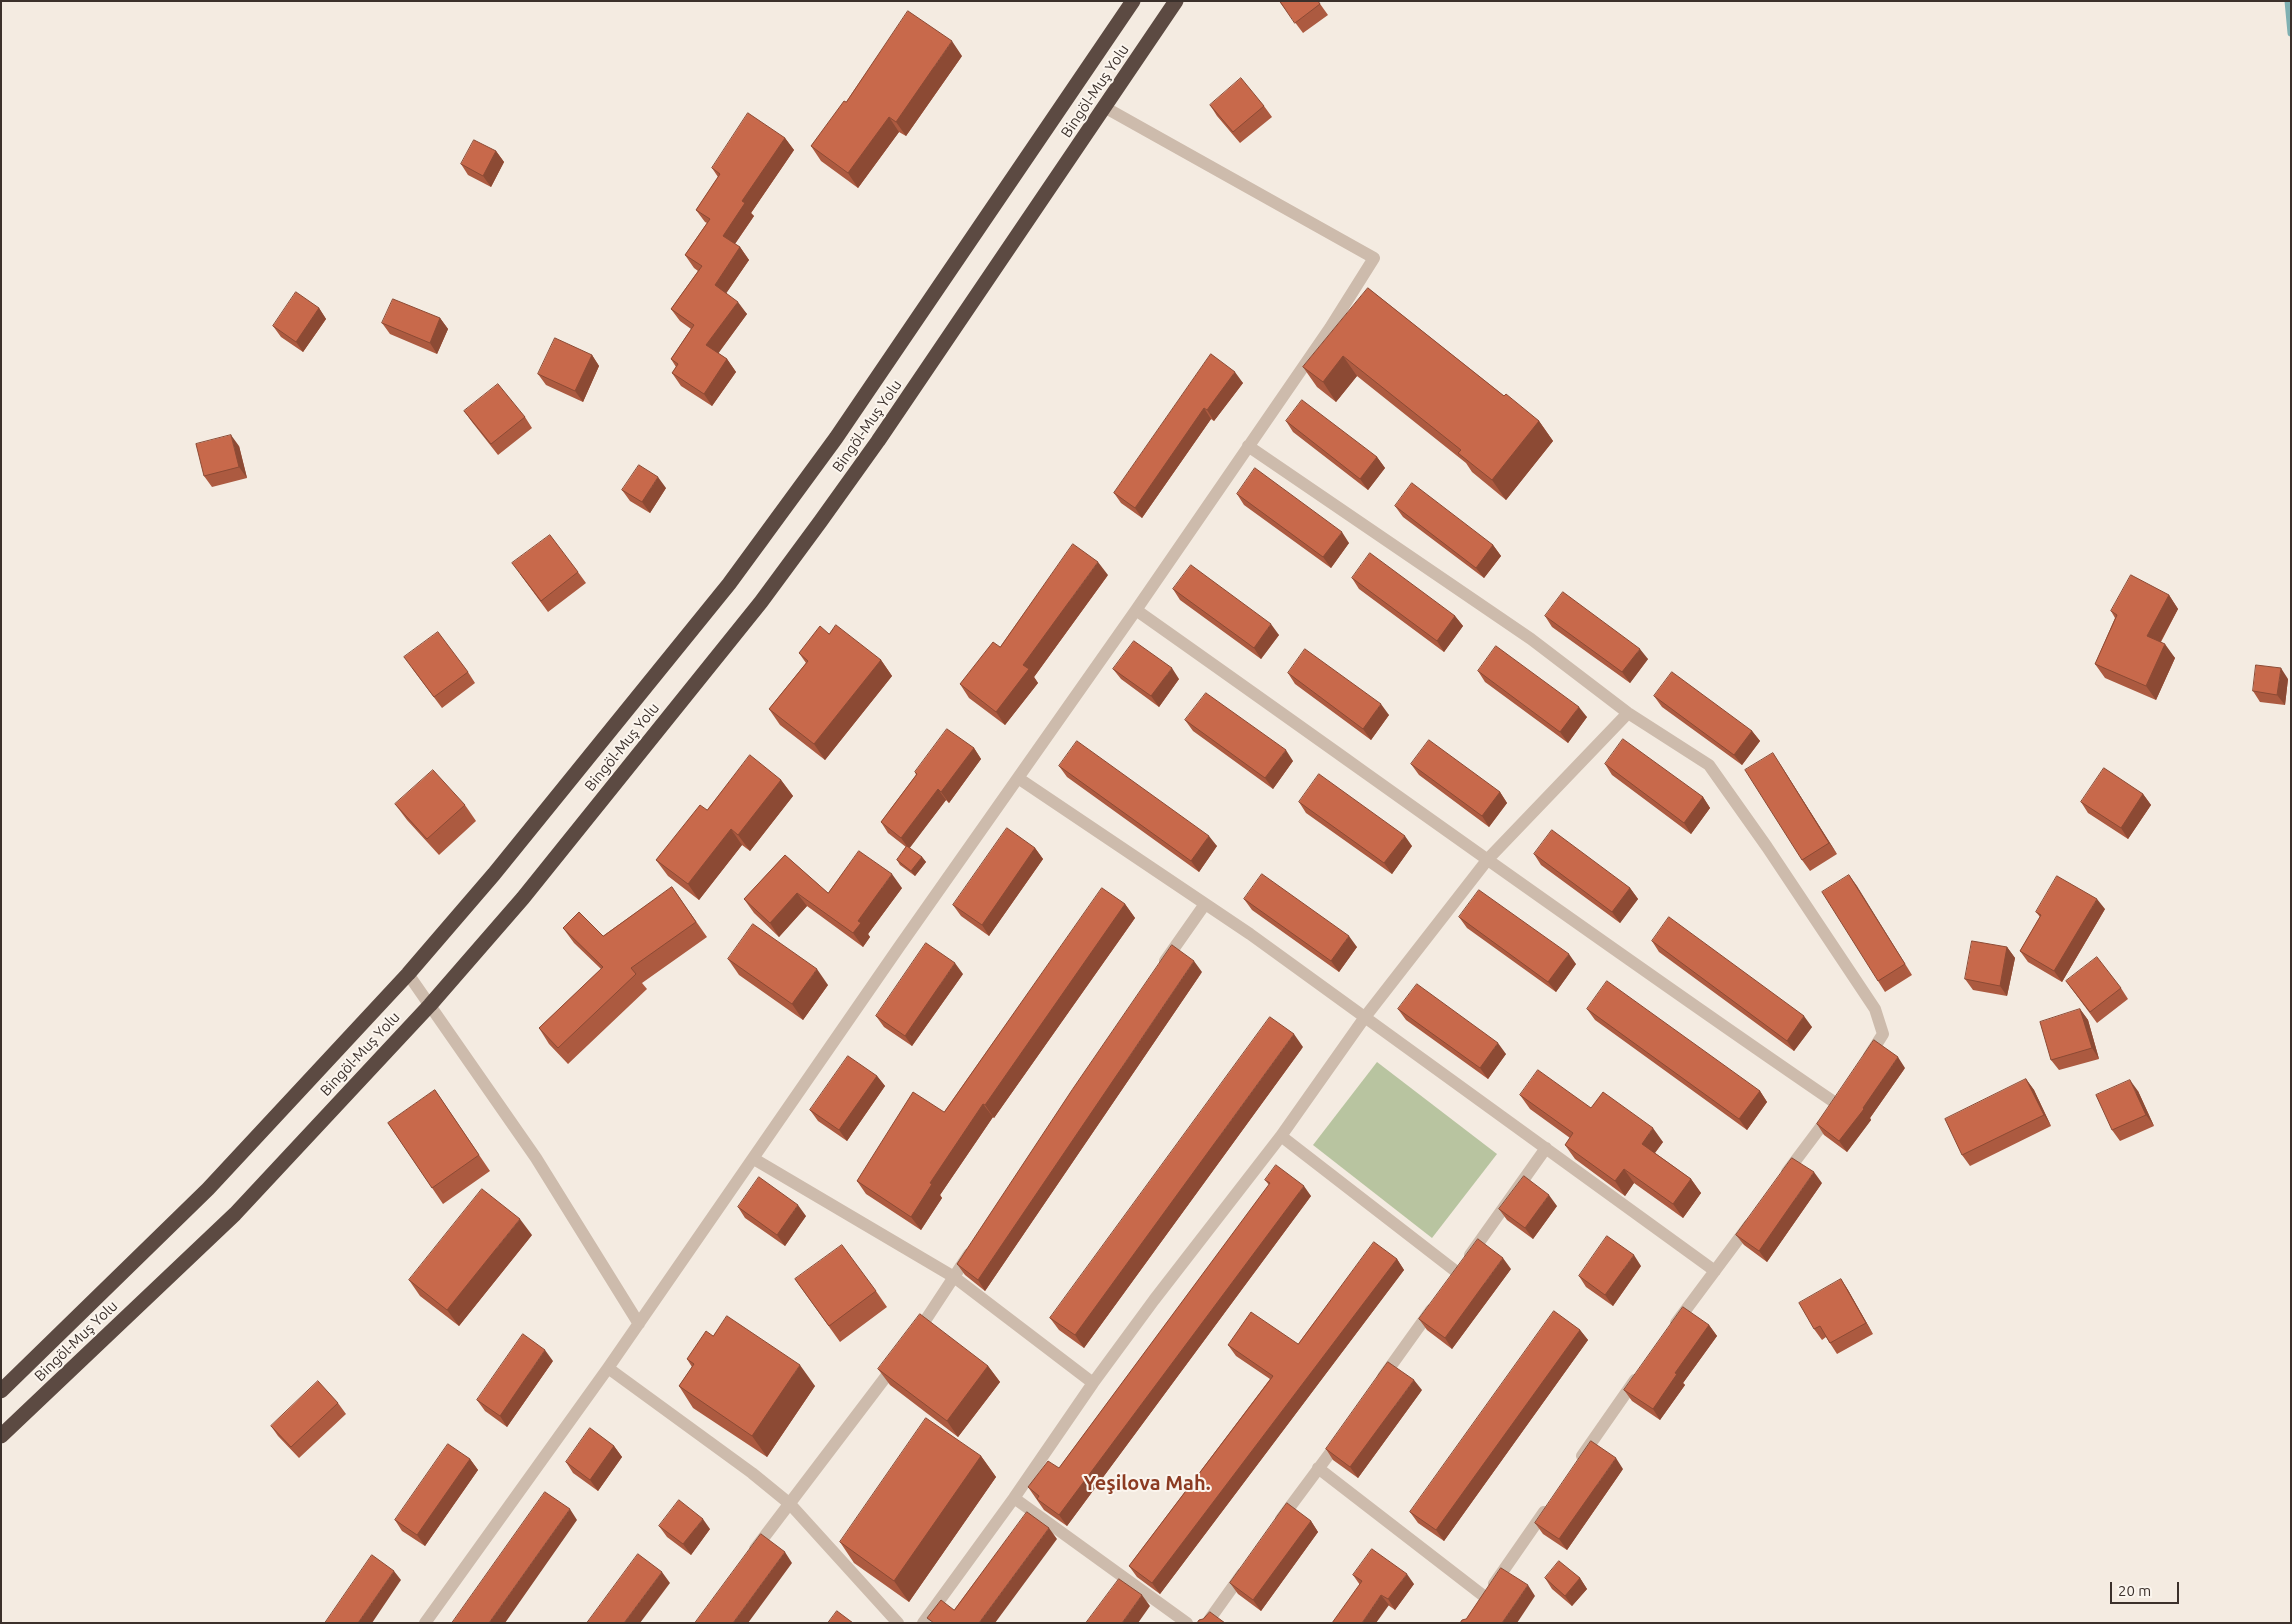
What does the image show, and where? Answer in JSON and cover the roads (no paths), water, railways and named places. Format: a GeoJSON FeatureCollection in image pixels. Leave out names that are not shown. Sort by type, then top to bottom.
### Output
{"type":"FeatureCollection","features":[{"type":"Feature","properties":{"kind":"highway","name":"Bingöl-Muş Yolu"},"geometry":{"type":"LineString","coordinates":[[1,1392],[208,1189],[408,974],[494,874],[729,584],[836,438],[1133,1]]}},
{"type":"Feature","properties":{"kind":"highway","name":"Bingöl-Muş Yolu"},"geometry":{"type":"LineString","coordinates":[[1,1436],[235,1214],[430,1005],[523,898],[761,602],[878,441],[1106,108],[1176,1]]}},
{"type":"Feature","properties":{"kind":"street"},"geometry":{"type":"LineString","coordinates":[[425,1623],[639,1324],[899,947],[1136,610],[1330,328],[1374,258],[1106,108]]}},
{"type":"Feature","properties":{"kind":"street"},"geometry":{"type":"LineString","coordinates":[[1248,446],[1531,639],[1628,713],[1709,765],[1783,871],[1875,1009],[1883,1034],[1862,1066]]}},
{"type":"Feature","properties":{"kind":"street"},"geometry":{"type":"LineString","coordinates":[[1136,610],[1680,997],[1840,1100],[1779,1184]]}},
{"type":"Feature","properties":{"kind":"street"},"geometry":{"type":"LineString","coordinates":[[923,1623],[1014,1498],[1093,1383],[1154,1300],[1282,1136],[1365,1017],[1488,859],[1628,713]]}},
{"type":"Feature","properties":{"kind":"street"},"geometry":{"type":"LineString","coordinates":[[1018,778],[1205,904],[1365,1017],[1715,1271]]}},
{"type":"Feature","properties":{"kind":"street"},"geometry":{"type":"LineString","coordinates":[[1155,976],[1205,904]]}},
{"type":"Feature","properties":{"kind":"street"},"geometry":{"type":"LineString","coordinates":[[408,974],[536,1158],[639,1324]]}},
{"type":"Feature","properties":{"kind":"street"},"geometry":{"type":"LineString","coordinates":[[1282,1136],[1455,1277],[1546,1148]]}},
{"type":"Feature","properties":{"kind":"street"},"geometry":{"type":"LineString","coordinates":[[754,1159],[954,1277],[1093,1383]]}},
{"type":"Feature","properties":{"kind":"street"},"geometry":{"type":"LineString","coordinates":[[1669,1333],[1756,1215]]}},
{"type":"Feature","properties":{"kind":"street"},"geometry":{"type":"LineString","coordinates":[[747,1559],[906,1350],[976,1244]]}},
{"type":"Feature","properties":{"kind":"street"},"geometry":{"type":"LineString","coordinates":[[1374,1390],[1441,1296]]}},
{"type":"Feature","properties":{"kind":"street"},"geometry":{"type":"LineString","coordinates":[[608,1368],[752,1473],[790,1504],[898,1623]]}},
{"type":"Feature","properties":{"kind":"street"},"geometry":{"type":"LineString","coordinates":[[1574,1468],[1641,1372]]}},
{"type":"Feature","properties":{"kind":"street"},"geometry":{"type":"LineString","coordinates":[[1274,1530],[1346,1429]]}},
{"type":"Feature","properties":{"kind":"street"},"geometry":{"type":"LineString","coordinates":[[1318,1468],[1485,1597]]}},
{"type":"Feature","properties":{"kind":"street"},"geometry":{"type":"LineString","coordinates":[[1014,1498],[1187,1623]]}},
{"type":"Feature","properties":{"kind":"street"},"geometry":{"type":"LineString","coordinates":[[1477,1610],[1552,1500]]}},
{"type":"Feature","properties":{"kind":"street"},"geometry":{"type":"LineString","coordinates":[[1207,1623],[1251,1561]]}},
{"type":"Feature","properties":{"kind":"waterway"},"geometry":{"type":"LineString","coordinates":[[2288,1],[2291,33]]}},
{"type":"Feature","properties":{"kind":"district","name":"Yeşilova Mah."},"geometry":{"type":"Point","coordinates":[1147,1483]}}]}
